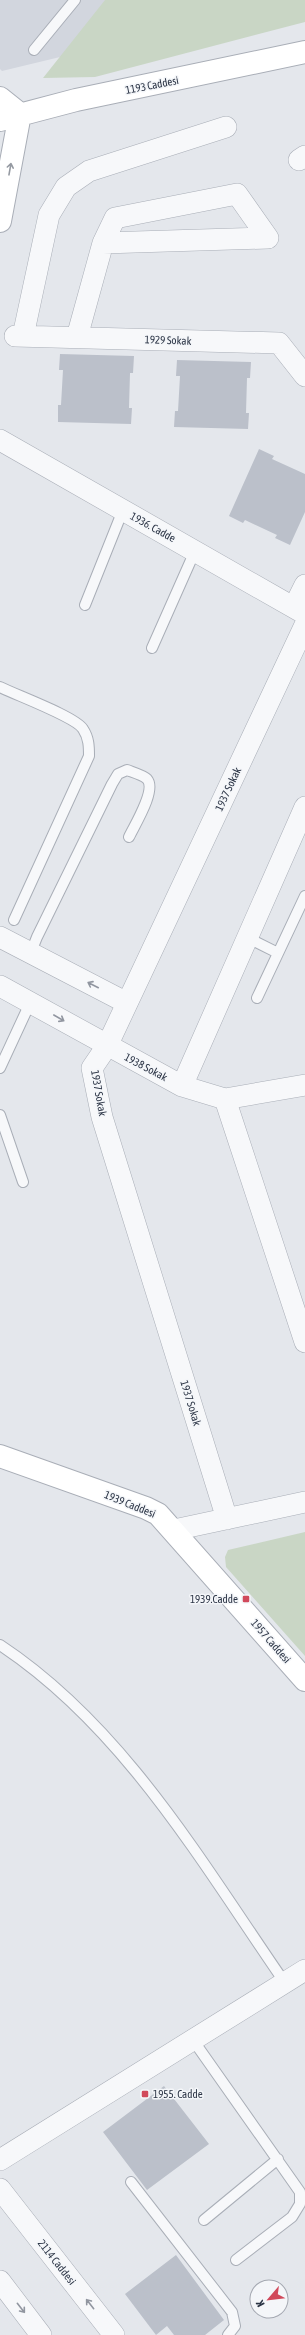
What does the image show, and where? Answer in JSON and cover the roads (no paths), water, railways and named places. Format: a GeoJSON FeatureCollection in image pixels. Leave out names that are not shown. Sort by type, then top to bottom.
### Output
{"type":"FeatureCollection","features":[{"type":"Feature","properties":{"kind":"street","name":"1193 Caddesi"},"geometry":{"type":"LineString","coordinates":[[10,117],[305,52]]}},
{"type":"Feature","properties":{"kind":"street"},"geometry":{"type":"LineString","coordinates":[[0,98],[10,117],[0,221]]}},
{"type":"Feature","properties":{"kind":"street","name":"1929 Sokak"},"geometry":{"type":"LineString","coordinates":[[226,127],[88,171],[66,187],[49,215],[19,336],[279,343],[305,376]]}},
{"type":"Feature","properties":{"kind":"street"},"geometry":{"type":"LineString","coordinates":[[77,337],[103,244],[115,218],[237,194],[268,238],[103,244]]}},
{"type":"Feature","properties":{"kind":"street","name":"1936. Cadde"},"geometry":{"type":"LineString","coordinates":[[0,440],[300,611]]}},
{"type":"Feature","properties":{"kind":"street"},"geometry":{"type":"LineString","coordinates":[[300,611],[305,585]]}},
{"type":"Feature","properties":{"kind":"street","name":"1937 Sokak"},"geometry":{"type":"LineString","coordinates":[[227,1519],[102,1117],[92,1068],[107,1046],[305,625]]}},
{"type":"Feature","properties":{"kind":"street"},"geometry":{"type":"LineString","coordinates":[[182,1086],[305,807]]}},
{"type":"Feature","properties":{"kind":"street"},"geometry":{"type":"LineString","coordinates":[[0,938],[31,952],[128,1002]]}},
{"type":"Feature","properties":{"kind":"street","name":"1938 Sokak"},"geometry":{"type":"LineString","coordinates":[[0,986],[182,1086],[225,1099],[305,1084]]}},
{"type":"Feature","properties":{"kind":"street"},"geometry":{"type":"LineString","coordinates":[[225,1099],[305,1342]]}},
{"type":"Feature","properties":{"kind":"street","name":"1939 Caddesi"},"geometry":{"type":"LineString","coordinates":[[0,1456],[146,1508],[158,1514],[174,1530]]}},
{"type":"Feature","properties":{"kind":"street"},"geometry":{"type":"LineString","coordinates":[[174,1530],[305,1502]]}},
{"type":"Feature","properties":{"kind":"street","name":"1957 Caddesi"},"geometry":{"type":"LineString","coordinates":[[174,1530],[305,1680]]}},
{"type":"Feature","properties":{"kind":"street"},"geometry":{"type":"LineString","coordinates":[[0,2160],[305,1970]]}},
{"type":"Feature","properties":{"kind":"street","name":"2114 Caddesi"},"geometry":{"type":"LineString","coordinates":[[0,2190],[114,2335]]}},
{"type":"Feature","properties":{"kind":"street"},"geometry":{"type":"LineString","coordinates":[[0,2281],[41,2335]]}},
{"type":"Feature","properties":{"kind":"lane"},"geometry":{"type":"LineString","coordinates":[[34,50],[75,0]]}},
{"type":"Feature","properties":{"kind":"lane"},"geometry":{"type":"LineString","coordinates":[[85,605],[124,510]]}},
{"type":"Feature","properties":{"kind":"lane"},"geometry":{"type":"LineString","coordinates":[[152,648],[195,551]]}},
{"type":"Feature","properties":{"kind":"lane"},"geometry":{"type":"LineString","coordinates":[[0,687],[61,714],[83,728],[89,742],[89,756],[14,920]]}},
{"type":"Feature","properties":{"kind":"lane"},"geometry":{"type":"LineString","coordinates":[[31,952],[36,937],[112,784],[118,774],[127,770],[147,779],[150,786],[148,797],[129,837]]}},
{"type":"Feature","properties":{"kind":"lane"},"geometry":{"type":"LineString","coordinates":[[257,998],[305,896]]}},
{"type":"Feature","properties":{"kind":"lane"},"geometry":{"type":"LineString","coordinates":[[248,938],[278,953]]}},
{"type":"Feature","properties":{"kind":"lane"},"geometry":{"type":"LineString","coordinates":[[0,1068],[31,1002]]}},
{"type":"Feature","properties":{"kind":"lane"},"geometry":{"type":"LineString","coordinates":[[0,1115],[22,1182]]}},
{"type":"Feature","properties":{"kind":"lane"},"geometry":{"type":"LineString","coordinates":[[0,1645],[29,1664],[72,1705],[143,1778],[285,1983]]}},
{"type":"Feature","properties":{"kind":"lane"},"geometry":{"type":"LineString","coordinates":[[193,2040],[300,2192],[300,2204],[292,2217],[236,2260]]}},
{"type":"Feature","properties":{"kind":"lane"},"geometry":{"type":"LineString","coordinates":[[204,2220],[278,2159]]}},
{"type":"Feature","properties":{"kind":"lane"},"geometry":{"type":"LineString","coordinates":[[131,2182],[232,2312],[235,2326],[228,2335]]}},
{"type":"Feature","properties":{"kind":"place","name":"1939.Cadde"},"geometry":{"type":"Point","coordinates":[246,1599]}},
{"type":"Feature","properties":{"kind":"place","name":"1955. Cadde"},"geometry":{"type":"Point","coordinates":[145,2094]}}]}
